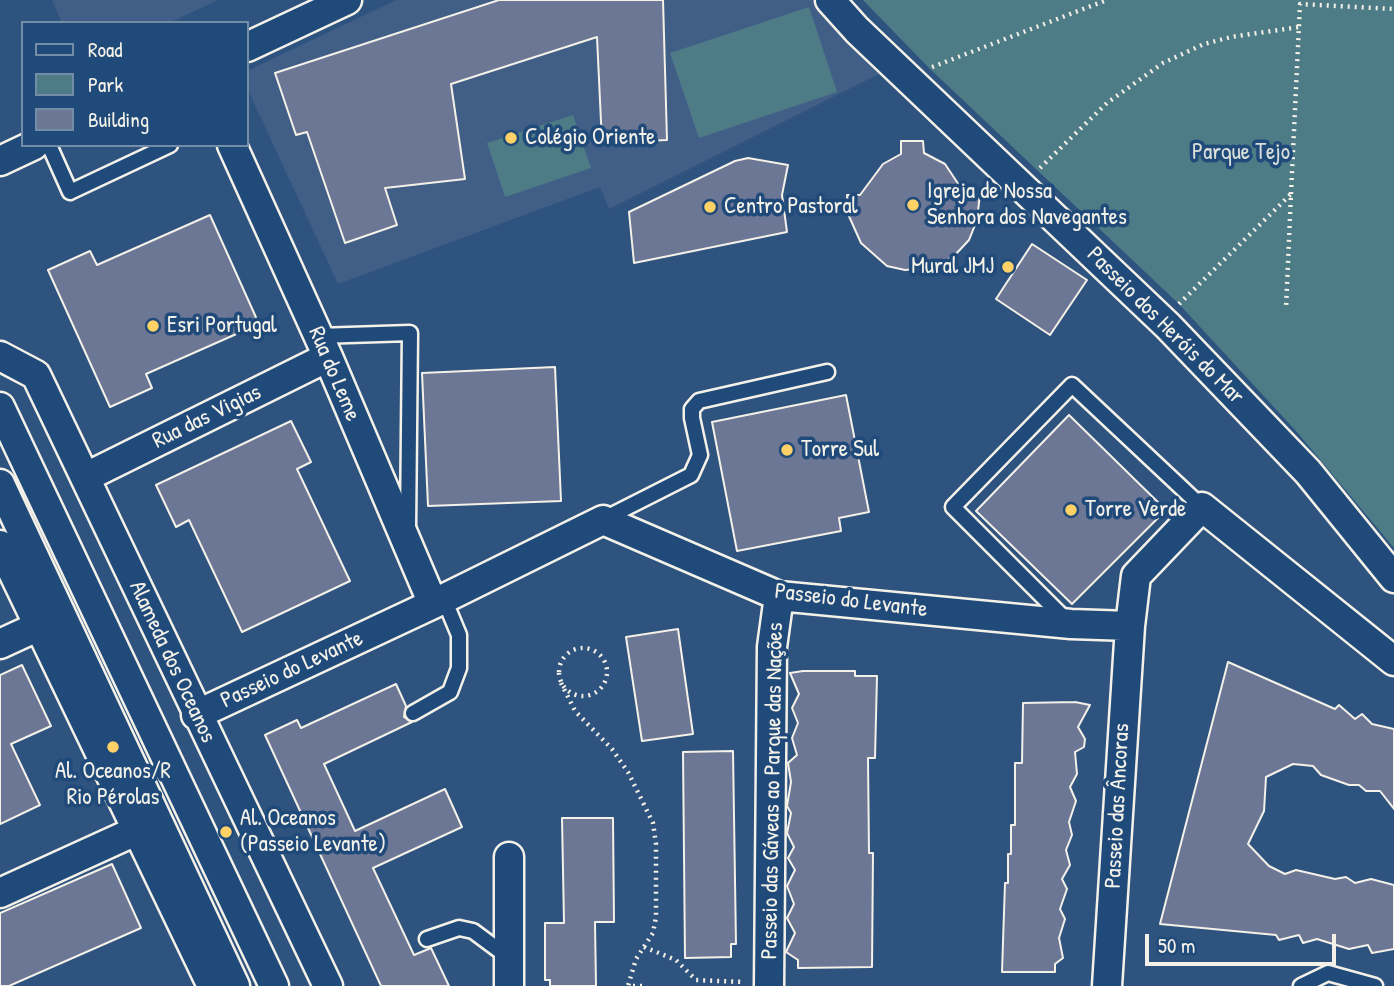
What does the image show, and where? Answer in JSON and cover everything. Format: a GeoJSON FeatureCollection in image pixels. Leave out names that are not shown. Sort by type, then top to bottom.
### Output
{"type":"FeatureCollection","features":[{"type":"Feature","properties":{"kind":"street"},"geometry":{"type":"LineString","coordinates":[[248,47],[347,0]]}},
{"type":"Feature","properties":{"kind":"street","name":"Passeio dos Heróis do Mar"},"geometry":{"type":"LineString","coordinates":[[830,0],[857,30],[1168,326],[1308,472],[1394,578]]}},
{"type":"Feature","properties":{"kind":"street"},"geometry":{"type":"LineString","coordinates":[[0,161],[30,147]]}},
{"type":"Feature","properties":{"kind":"street","name":"Rua do Leme"},"geometry":{"type":"LineString","coordinates":[[233,147],[323,346],[408,550],[438,602]]}},
{"type":"Feature","properties":{"kind":"street","name":"Rua das Vigias"},"geometry":{"type":"LineString","coordinates":[[86,477],[323,346]]}},
{"type":"Feature","properties":{"kind":"street","name":"Alameda dos Oceanos"},"geometry":{"type":"LineString","coordinates":[[0,356],[36,375],[196,715],[328,986]]}},
{"type":"Feature","properties":{"kind":"street","name":"Alameda dos Oceanos"},"geometry":{"type":"LineString","coordinates":[[0,407],[274,986]]}},
{"type":"Feature","properties":{"kind":"street"},"geometry":{"type":"LineString","coordinates":[[0,484],[235,986]]}},
{"type":"Feature","properties":{"kind":"street"},"geometry":{"type":"LineString","coordinates":[[1130,625],[1136,576],[1202,507],[1394,662]]}},
{"type":"Feature","properties":{"kind":"street","name":"Passeio do Levante"},"geometry":{"type":"LineString","coordinates":[[196,715],[438,602],[603,520],[779,596],[1071,624],[1130,625]]}},
{"type":"Feature","properties":{"kind":"street"},"geometry":{"type":"LineString","coordinates":[[0,545],[212,986]]}},
{"type":"Feature","properties":{"kind":"street","name":"Passeio das Gáveas ao Parque das Nações"},"geometry":{"type":"LineString","coordinates":[[769,984],[772,648],[779,596]]}},
{"type":"Feature","properties":{"kind":"street"},"geometry":{"type":"LineString","coordinates":[[0,644],[39,625]]}},
{"type":"Feature","properties":{"kind":"street","name":"Passeio das Âncoras"},"geometry":{"type":"LineString","coordinates":[[1107,986],[1130,625]]}},
{"type":"Feature","properties":{"kind":"street"},"geometry":{"type":"LineString","coordinates":[[0,893],[138,831]]}},
{"type":"Feature","properties":{"kind":"street"},"geometry":{"type":"LineString","coordinates":[[509,858],[509,986]]}},
{"type":"Feature","properties":{"kind":"lane"},"geometry":{"type":"LineString","coordinates":[[50,147],[70,192],[166,147]]}},
{"type":"Feature","properties":{"kind":"lane"},"geometry":{"type":"LineString","coordinates":[[323,346],[410,333],[408,550]]}},
{"type":"Feature","properties":{"kind":"lane"},"geometry":{"type":"LineString","coordinates":[[603,520],[691,475],[700,455],[692,418],[692,409],[699,401],[827,372]]}},
{"type":"Feature","properties":{"kind":"lane"},"geometry":{"type":"LineString","coordinates":[[1071,624],[953,507],[1072,385],[1202,507]]}},
{"type":"Feature","properties":{"kind":"lane"},"geometry":{"type":"LineString","coordinates":[[412,713],[450,692],[459,668],[459,635],[438,602]]}},
{"type":"Feature","properties":{"kind":"lane"},"geometry":{"type":"LineString","coordinates":[[427,939],[459,928],[473,931],[509,958]]}},
{"type":"Feature","properties":{"kind":"lane"},"geometry":{"type":"LineString","coordinates":[[1301,986],[1328,973],[1375,986]]}},
{"type":"Feature","properties":{"kind":"path"},"geometry":{"type":"LineString","coordinates":[[908,76],[1107,0]]}},
{"type":"Feature","properties":{"kind":"path"},"geometry":{"type":"LineString","coordinates":[[1286,309],[1298,2],[1394,9]]}},
{"type":"Feature","properties":{"kind":"path"},"geometry":{"type":"LineString","coordinates":[[1037,171],[1107,103],[1163,63],[1218,40],[1254,32],[1299,27]]}},
{"type":"Feature","properties":{"kind":"path"},"geometry":{"type":"LineString","coordinates":[[1179,304],[1291,194]]}},
{"type":"Feature","properties":{"kind":"path"},"geometry":{"type":"LineString","coordinates":[[561,683],[573,694],[581,696],[595,693],[605,681],[602,658],[590,650],[575,650],[568,654],[559,668],[561,683],[575,711],[612,749],[653,823],[656,916],[653,933],[632,969],[631,986],[647,986]]}},
{"type":"Feature","properties":{"kind":"path"},"geometry":{"type":"LineString","coordinates":[[644,947],[676,960],[696,980],[706,983],[769,984]]}},
{"type":"Feature","properties":{"kind":"shaded area"},"geometry":{"type":"Polygon","coordinates":[[[52,0],[218,0],[173,21],[61,21],[52,0]]]}},
{"type":"Feature","properties":{"kind":"shaded area","name":"Colégio Oriente"},"geometry":{"type":"Polygon","coordinates":[[[396,0],[814,0],[883,72],[609,209],[600,187],[338,284],[248,90],[248,71],[396,0]]]}},
{"type":"Feature","properties":{"kind":"green space","name":"Parque Tejo"},"geometry":{"type":"Polygon","coordinates":[[[863,0],[1394,0],[1394,548],[1296,431],[1179,304],[929,68],[863,0]]]}},
{"type":"Feature","properties":{"kind":"green space"},"geometry":{"type":"Polygon","coordinates":[[[809,7],[837,92],[699,138],[670,53],[809,7]]]}},
{"type":"Feature","properties":{"kind":"green space"},"geometry":{"type":"Polygon","coordinates":[[[573,115],[591,168],[505,197],[487,143],[573,115]]]}},
{"type":"Feature","properties":{"kind":"building"},"geometry":{"type":"Polygon","coordinates":[[[499,0],[663,0],[667,140],[602,143],[597,37],[451,84],[465,179],[385,188],[397,225],[345,243],[307,132],[296,135],[275,73],[499,0]]]}},
{"type":"Feature","properties":{"kind":"building","name":"Igreja de Nossa Senhora dos Navegantes"},"geometry":{"type":"Polygon","coordinates":[[[901,141],[923,141],[924,153],[945,164],[965,194],[980,194],[977,220],[969,240],[955,255],[936,267],[905,270],[887,266],[861,243],[848,214],[847,195],[860,195],[883,164],[901,154],[901,141]]]}},
{"type":"Feature","properties":{"kind":"building","name":"Centro Pastoral"},"geometry":{"type":"Polygon","coordinates":[[[748,158],[788,165],[782,195],[787,232],[634,263],[629,212],[735,161],[748,158]]]}},
{"type":"Feature","properties":{"kind":"building"},"geometry":{"type":"Polygon","coordinates":[[[210,215],[259,324],[146,374],[152,388],[110,407],[48,270],[90,251],[97,265],[210,215]]]}},
{"type":"Feature","properties":{"kind":"building"},"geometry":{"type":"Polygon","coordinates":[[[1032,244],[1087,280],[1050,335],[996,299],[1032,244]]]}},
{"type":"Feature","properties":{"kind":"building"},"geometry":{"type":"Polygon","coordinates":[[[555,367],[561,501],[428,506],[422,373],[555,367]]]}},
{"type":"Feature","properties":{"kind":"building","name":"Torre Sul"},"geometry":{"type":"Polygon","coordinates":[[[846,395],[869,512],[839,518],[841,531],[737,551],[712,422],[846,395]]]}},
{"type":"Feature","properties":{"kind":"building","name":"Torre Verde"},"geometry":{"type":"Polygon","coordinates":[[[1069,415],[1166,510],[1072,604],[976,511],[1069,415]]]}},
{"type":"Feature","properties":{"kind":"building"},"geometry":{"type":"Polygon","coordinates":[[[291,421],[311,462],[297,469],[350,581],[242,632],[189,520],[176,527],[156,485],[291,421]]]}},
{"type":"Feature","properties":{"kind":"building"},"geometry":{"type":"Polygon","coordinates":[[[678,629],[693,734],[642,741],[626,637],[678,629]]]}},
{"type":"Feature","properties":{"kind":"building"},"geometry":{"type":"Polygon","coordinates":[[[1228,662],[1335,709],[1339,705],[1355,719],[1362,714],[1372,724],[1394,729],[1394,809],[1380,791],[1366,791],[1359,785],[1349,785],[1321,775],[1313,766],[1293,764],[1266,777],[1264,811],[1248,844],[1269,866],[1285,874],[1296,870],[1335,879],[1346,877],[1355,883],[1371,879],[1394,885],[1394,949],[1372,953],[1368,945],[1349,949],[1317,939],[1303,943],[1299,935],[1279,940],[1276,935],[1160,924],[1228,662]]]}},
{"type":"Feature","properties":{"kind":"building"},"geometry":{"type":"Polygon","coordinates":[[[22,665],[51,726],[11,744],[40,805],[0,824],[0,675],[22,665]]]}},
{"type":"Feature","properties":{"kind":"building"},"geometry":{"type":"Polygon","coordinates":[[[855,671],[855,676],[877,676],[875,758],[868,758],[869,853],[873,853],[872,967],[798,968],[798,960],[786,952],[795,933],[787,918],[794,904],[787,886],[795,870],[788,858],[794,847],[787,833],[791,813],[787,806],[791,782],[788,763],[797,755],[792,738],[798,723],[792,708],[799,694],[790,673],[855,671]]]}},
{"type":"Feature","properties":{"kind":"building"},"geometry":{"type":"Polygon","coordinates":[[[396,684],[406,706],[404,717],[412,722],[324,764],[355,831],[445,789],[462,827],[373,868],[414,955],[431,948],[449,986],[381,986],[265,735],[297,720],[301,728],[396,684]]]}},
{"type":"Feature","properties":{"kind":"building"},"geometry":{"type":"Polygon","coordinates":[[[1075,702],[1090,705],[1078,727],[1085,739],[1084,747],[1075,752],[1077,774],[1070,787],[1076,801],[1069,822],[1072,835],[1066,850],[1070,865],[1062,879],[1067,889],[1060,909],[1065,919],[1059,938],[1063,958],[1055,964],[1055,972],[1002,972],[1005,883],[1008,883],[1008,854],[1011,854],[1011,825],[1015,825],[1015,763],[1022,763],[1023,703],[1075,702]]]}},
{"type":"Feature","properties":{"kind":"building"},"geometry":{"type":"Polygon","coordinates":[[[733,751],[736,944],[731,944],[731,957],[685,958],[683,752],[733,751]]]}},
{"type":"Feature","properties":{"kind":"building"},"geometry":{"type":"Polygon","coordinates":[[[562,818],[613,818],[614,922],[595,922],[596,986],[550,986],[550,980],[545,980],[545,923],[564,923],[562,818]]]}},
{"type":"Feature","properties":{"kind":"building"},"geometry":{"type":"Polygon","coordinates":[[[112,864],[141,928],[9,986],[0,986],[0,913],[112,864]]]}},
{"type":"Feature","properties":{"kind":"place","name":"Colégio Oriente"},"geometry":{"type":"Point","coordinates":[511,138]}},
{"type":"Feature","properties":{"kind":"place","name":"Igreja de Nossa Senhora dos Navegantes"},"geometry":{"type":"Point","coordinates":[913,205]}},
{"type":"Feature","properties":{"kind":"place","name":"Centro Pastoral"},"geometry":{"type":"Point","coordinates":[710,207]}},
{"type":"Feature","properties":{"kind":"place","name":"Mural JMJ"},"geometry":{"type":"Point","coordinates":[1008,267]}},
{"type":"Feature","properties":{"kind":"place","name":"Esri Portugal"},"geometry":{"type":"Point","coordinates":[153,326]}},
{"type":"Feature","properties":{"kind":"place","name":"Torre Sul"},"geometry":{"type":"Point","coordinates":[787,450]}},
{"type":"Feature","properties":{"kind":"place","name":"Torre Verde"},"geometry":{"type":"Point","coordinates":[1071,510]}},
{"type":"Feature","properties":{"kind":"place","name":"Al. Oceanos/R Rio Pérolas"},"geometry":{"type":"Point","coordinates":[113,747]}},
{"type":"Feature","properties":{"kind":"place","name":"Al. Oceanos (Passeio Levante)"},"geometry":{"type":"Point","coordinates":[226,832]}}]}
